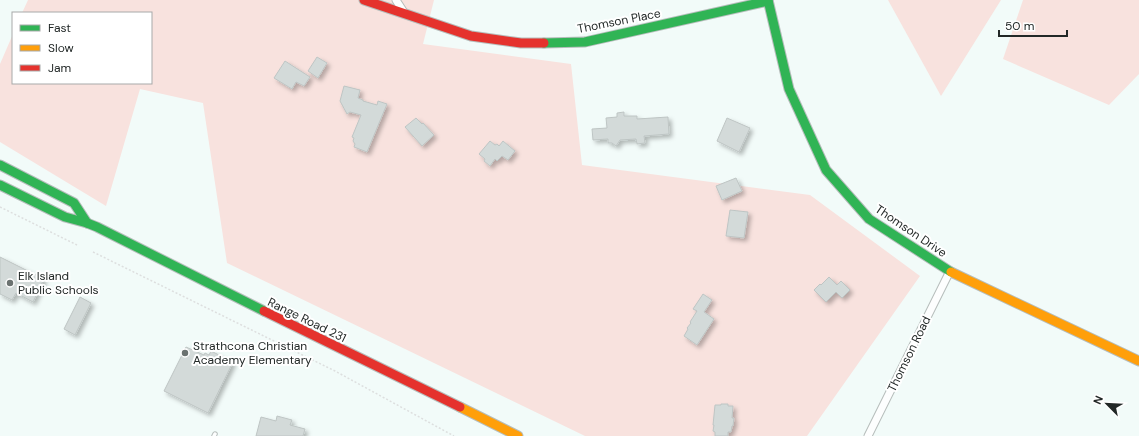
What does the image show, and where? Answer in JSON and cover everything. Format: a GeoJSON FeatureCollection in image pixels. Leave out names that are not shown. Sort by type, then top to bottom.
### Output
{"type":"FeatureCollection","features":[{"type":"Feature","properties":{"kind":"street","name":"Thomson Place"},"geometry":{"type":"LineString","coordinates":[[364,0],[471,36],[521,43],[585,42],[768,1]]}},
{"type":"Feature","properties":{"kind":"street"},"geometry":{"type":"LineString","coordinates":[[396,0],[405,14]]}},
{"type":"Feature","properties":{"kind":"street","name":"Thomson Drive"},"geometry":{"type":"LineString","coordinates":[[768,1],[789,90],[826,170],[869,219],[950,271],[1139,361]]}},
{"type":"Feature","properties":{"kind":"street"},"geometry":{"type":"LineString","coordinates":[[0,165],[74,203],[87,223]]}},
{"type":"Feature","properties":{"kind":"street","name":"Range Road 231"},"geometry":{"type":"LineString","coordinates":[[0,185],[65,217],[87,223],[518,436]]}},
{"type":"Feature","properties":{"kind":"street","name":"Thomson Road"},"geometry":{"type":"LineString","coordinates":[[868,436],[950,271]]}},
{"type":"Feature","properties":{"kind":"path"},"geometry":{"type":"LineString","coordinates":[[0,207],[77,245]]}},
{"type":"Feature","properties":{"kind":"path"},"geometry":{"type":"LineString","coordinates":[[93,252],[335,371],[454,436]]}},
{"type":"Feature","properties":{"kind":"shaded area"},"geometry":{"type":"Polygon","coordinates":[[[28,0],[434,0],[423,44],[571,64],[582,165],[810,195],[920,276],[807,436],[585,436],[227,263],[203,103],[140,89],[106,206],[0,142],[0,64],[12,36],[12,84],[152,84],[152,12],[22,12],[28,0]]]}},
{"type":"Feature","properties":{"kind":"shaded area"},"geometry":{"type":"Polygon","coordinates":[[[888,0],[1001,0],[941,96],[888,0]]]}},
{"type":"Feature","properties":{"kind":"shaded area"},"geometry":{"type":"Polygon","coordinates":[[[1023,0],[1139,0],[1139,74],[1109,105],[1003,59],[1023,0]]]}},
{"type":"Feature","properties":{"kind":"building"},"geometry":{"type":"Polygon","coordinates":[[[317,57],[327,63],[318,78],[308,71],[317,57]]]}},
{"type":"Feature","properties":{"kind":"building"},"geometry":{"type":"Polygon","coordinates":[[[285,61],[310,77],[304,86],[296,82],[292,89],[274,78],[285,61]]]}},
{"type":"Feature","properties":{"kind":"building"},"geometry":{"type":"Polygon","coordinates":[[[344,86],[360,90],[358,98],[363,101],[377,105],[378,101],[387,104],[367,152],[354,147],[354,138],[352,137],[361,115],[350,112],[347,114],[340,101],[344,86]]]}},
{"type":"Feature","properties":{"kind":"building"},"geometry":{"type":"Polygon","coordinates":[[[624,112],[624,116],[637,116],[637,119],[668,117],[669,134],[644,136],[645,143],[637,144],[636,139],[620,140],[616,146],[612,143],[608,143],[608,139],[593,140],[592,129],[607,128],[606,118],[617,117],[617,113],[624,112]]]}},
{"type":"Feature","properties":{"kind":"building"},"geometry":{"type":"Polygon","coordinates":[[[416,118],[434,135],[422,146],[405,127],[416,118]]]}},
{"type":"Feature","properties":{"kind":"building"},"geometry":{"type":"Polygon","coordinates":[[[727,118],[750,128],[739,152],[717,141],[727,118]]]}},
{"type":"Feature","properties":{"kind":"building"},"geometry":{"type":"Polygon","coordinates":[[[490,141],[499,146],[503,141],[515,151],[508,160],[502,156],[497,161],[495,159],[490,166],[479,154],[490,141]]]}},
{"type":"Feature","properties":{"kind":"building"},"geometry":{"type":"Polygon","coordinates":[[[736,178],[742,191],[722,200],[716,186],[736,178]]]}},
{"type":"Feature","properties":{"kind":"building"},"geometry":{"type":"Polygon","coordinates":[[[730,210],[748,212],[744,238],[726,236],[730,210]]]}},
{"type":"Feature","properties":{"kind":"building"},"geometry":{"type":"Polygon","coordinates":[[[0,257],[44,279],[33,302],[16,293],[12,300],[0,294],[0,257]]]}},
{"type":"Feature","properties":{"kind":"building"},"geometry":{"type":"Polygon","coordinates":[[[829,277],[837,285],[841,281],[850,290],[842,298],[836,292],[826,302],[814,290],[829,277]]]}},
{"type":"Feature","properties":{"kind":"building"},"geometry":{"type":"Polygon","coordinates":[[[703,294],[712,300],[704,312],[714,319],[697,345],[684,336],[697,311],[693,309],[703,294]]]}},
{"type":"Feature","properties":{"kind":"building"},"geometry":{"type":"Polygon","coordinates":[[[80,297],[91,303],[75,335],[64,329],[80,297]]]}},
{"type":"Feature","properties":{"kind":"building"},"geometry":{"type":"Polygon","coordinates":[[[186,347],[204,355],[205,353],[209,355],[211,351],[233,362],[208,413],[164,391],[186,347]]]}},
{"type":"Feature","properties":{"kind":"building"},"geometry":{"type":"Polygon","coordinates":[[[721,404],[733,406],[733,426],[731,432],[728,432],[728,436],[715,436],[715,432],[713,431],[715,405],[721,404]]]}},
{"type":"Feature","properties":{"kind":"building"},"geometry":{"type":"Polygon","coordinates":[[[277,416],[292,420],[290,425],[305,429],[303,436],[256,436],[261,417],[276,421],[277,416]]]}},
{"type":"Feature","properties":{"kind":"traffic: fast"},"geometry":{"type":"LineString","coordinates":[[768,0],[789,89],[826,170],[869,219],[951,272]]}},
{"type":"Feature","properties":{"kind":"traffic: fast"},"geometry":{"type":"LineString","coordinates":[[544,43],[585,42],[768,1]]}},
{"type":"Feature","properties":{"kind":"traffic: fast"},"geometry":{"type":"LineString","coordinates":[[0,165],[74,203],[87,223]]}},
{"type":"Feature","properties":{"kind":"traffic: fast"},"geometry":{"type":"LineString","coordinates":[[0,185],[65,217],[97,227],[264,311]]}},
{"type":"Feature","properties":{"kind":"traffic: slow"},"geometry":{"type":"LineString","coordinates":[[951,272],[1139,361]]}},
{"type":"Feature","properties":{"kind":"traffic: slow"},"geometry":{"type":"LineString","coordinates":[[460,407],[518,436]]}},
{"type":"Feature","properties":{"kind":"traffic: jam"},"geometry":{"type":"LineString","coordinates":[[364,0],[471,36],[521,43],[544,43]]}},
{"type":"Feature","properties":{"kind":"traffic: jam"},"geometry":{"type":"LineString","coordinates":[[264,311],[460,407]]}},
{"type":"Feature","properties":{"kind":"place","name":"Elk Island Public Schools"},"geometry":{"type":"Point","coordinates":[10,283]}},
{"type":"Feature","properties":{"kind":"place","name":"Strathcona Christian Academy Elementary"},"geometry":{"type":"Point","coordinates":[185,353]}}]}
